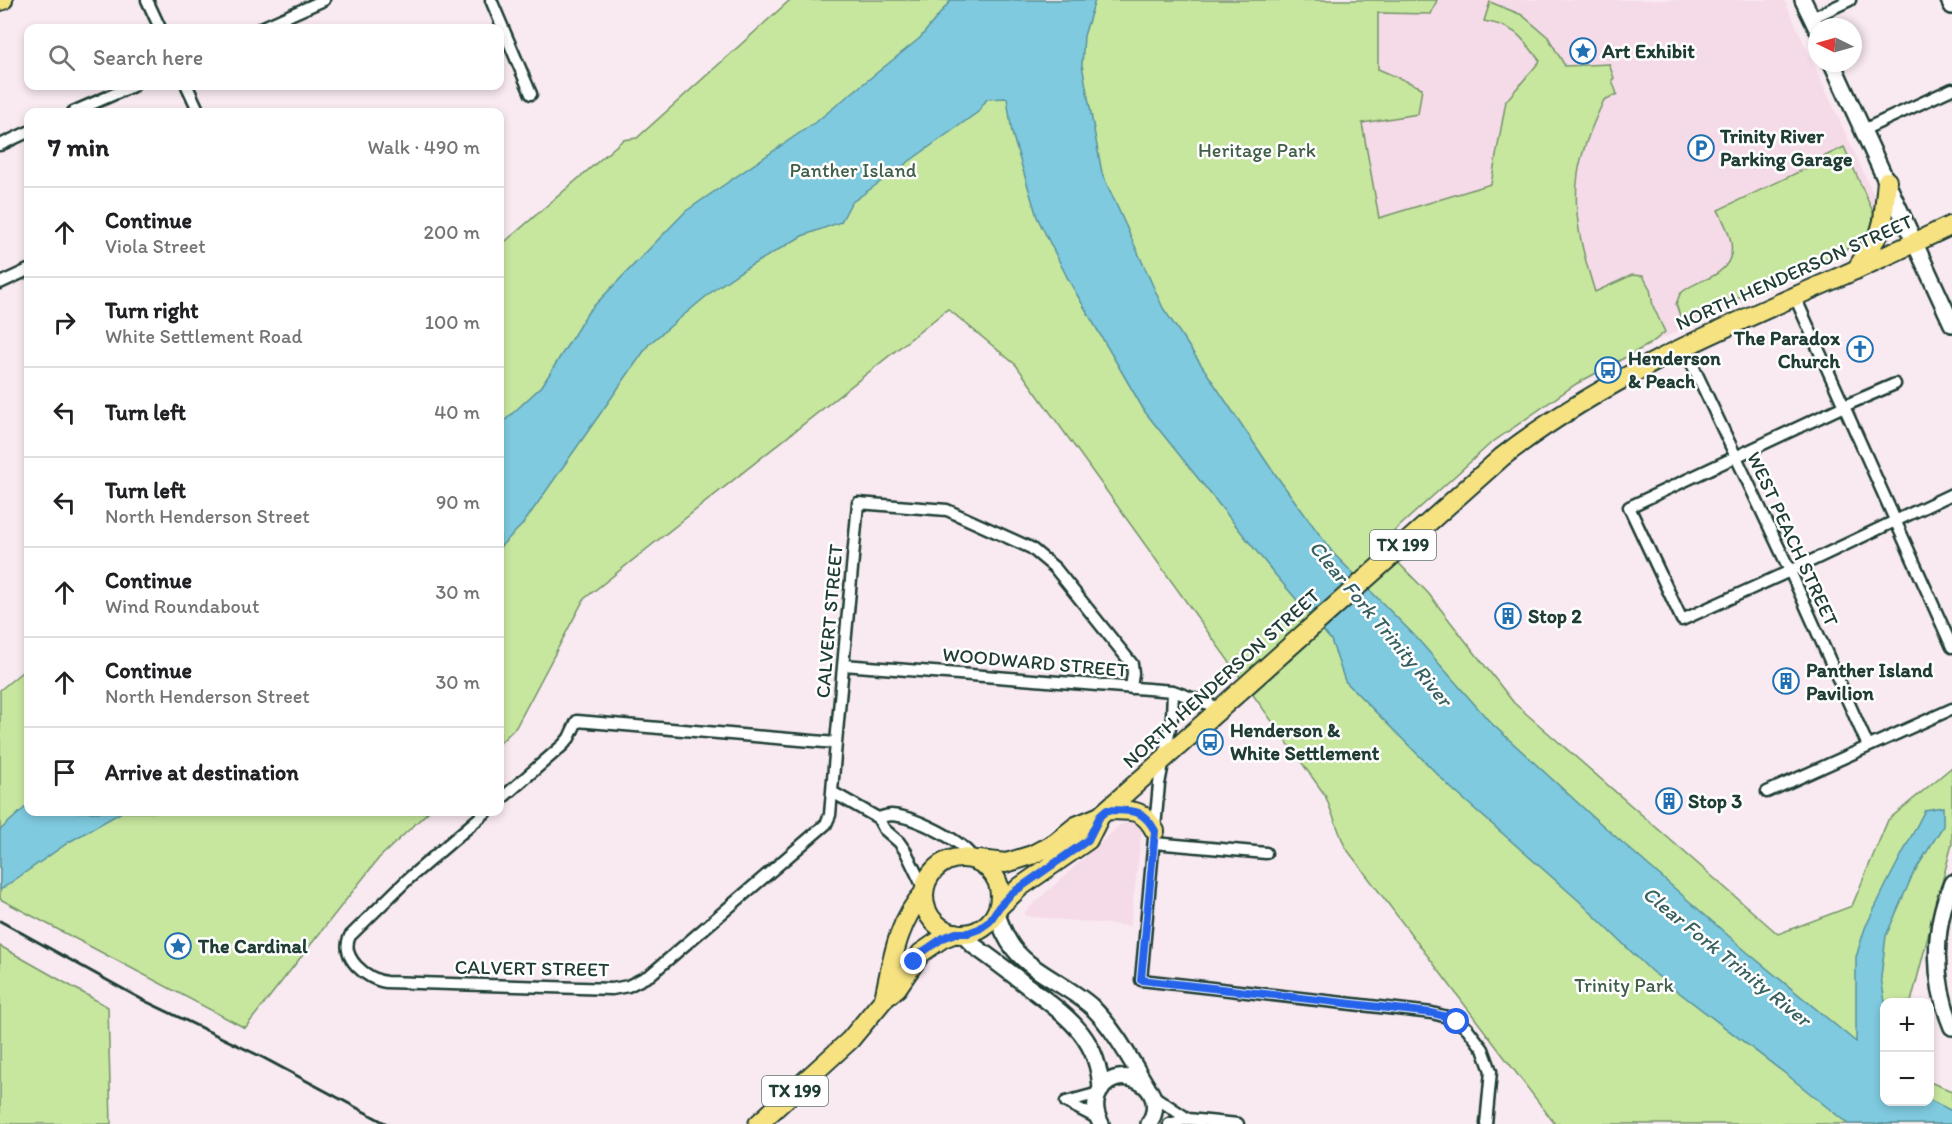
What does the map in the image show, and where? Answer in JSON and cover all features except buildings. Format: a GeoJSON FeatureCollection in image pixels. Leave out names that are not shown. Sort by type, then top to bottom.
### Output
{"type":"FeatureCollection","features":[{"type":"Feature","properties":{"kind":"main road"},"geometry":{"type":"LineString","coordinates":[[1803,0],[1811,18]]}},
{"type":"Feature","properties":{"kind":"main road"},"geometry":{"type":"LineString","coordinates":[[1949,0],[1952,6]]}},
{"type":"Feature","properties":{"kind":"main road"},"geometry":{"type":"LineString","coordinates":[[1837,72],[1952,324]]}},
{"type":"Feature","properties":{"kind":"main road"},"geometry":{"type":"LineString","coordinates":[[1856,270],[1880,232],[1887,181]]}},
{"type":"Feature","properties":{"kind":"main road","name":"NORTH HENDERSON STREET"},"geometry":{"type":"LineString","coordinates":[[976,860],[1006,863],[1032,855],[1055,843],[1077,826],[1103,813],[1502,457],[1555,417],[1622,378],[1684,347],[1856,270],[1917,246],[1952,225]]}},
{"type":"Feature","properties":{"kind":"main road"},"geometry":{"type":"LineString","coordinates":[[1103,813],[1136,811],[1141,813],[1149,820],[1155,837]]}},
{"type":"Feature","properties":{"kind":"main road","name":"NORTH HENDERSON STREET"},"geometry":{"type":"LineString","coordinates":[[997,910],[1020,887],[1088,840],[1103,813]]}},
{"type":"Feature","properties":{"kind":"main road"},"geometry":{"type":"LineString","coordinates":[[1099,1122],[1095,1110],[1100,1092],[1099,1066],[1093,1050],[1076,1024],[959,934],[945,930],[931,918],[925,909],[924,891],[928,877],[936,867],[948,860],[960,857],[976,860],[994,875],[999,887],[997,910],[1009,942],[1018,954],[1067,987],[1111,1027],[1155,1105],[1149,1124]]}},
{"type":"Feature","properties":{"kind":"main road"},"geometry":{"type":"LineString","coordinates":[[1952,884],[1941,919],[1938,950],[1942,993],[1952,1027]]}},
{"type":"Feature","properties":{"kind":"main road"},"geometry":{"type":"LineString","coordinates":[[884,999],[901,929],[912,906],[924,891]]}},
{"type":"Feature","properties":{"kind":"main road"},"geometry":{"type":"LineString","coordinates":[[884,999],[897,988],[921,953],[943,938],[979,929],[989,922],[997,910]]}},
{"type":"Feature","properties":{"kind":"main road","name":"TX 199"},"geometry":{"type":"LineString","coordinates":[[758,1124],[833,1057],[862,1028],[884,999]]}},
{"type":"Feature","properties":{"kind":"main road"},"geometry":{"type":"LineString","coordinates":[[1100,1092],[1114,1079],[1123,1077],[1133,1078],[1149,1091]]}},
{"type":"Feature","properties":{"kind":"street"},"geometry":{"type":"LineString","coordinates":[[147,0],[158,24]]}},
{"type":"Feature","properties":{"kind":"street"},"geometry":{"type":"LineString","coordinates":[[270,24],[324,0]]}},
{"type":"Feature","properties":{"kind":"street"},"geometry":{"type":"LineString","coordinates":[[490,0],[500,24]]}},
{"type":"Feature","properties":{"kind":"street"},"geometry":{"type":"LineString","coordinates":[[1823,18],[1850,0]]}},
{"type":"Feature","properties":{"kind":"street"},"geometry":{"type":"LineString","coordinates":[[504,32],[531,94]]}},
{"type":"Feature","properties":{"kind":"street"},"geometry":{"type":"LineString","coordinates":[[1863,130],[1952,89]]}},
{"type":"Feature","properties":{"kind":"street"},"geometry":{"type":"LineString","coordinates":[[82,108],[124,90]]}},
{"type":"Feature","properties":{"kind":"street"},"geometry":{"type":"LineString","coordinates":[[189,90],[197,108]]}},
{"type":"Feature","properties":{"kind":"street"},"geometry":{"type":"LineString","coordinates":[[0,145],[24,134]]}},
{"type":"Feature","properties":{"kind":"street"},"geometry":{"type":"LineString","coordinates":[[0,283],[24,272]]}},
{"type":"Feature","properties":{"kind":"street"},"geometry":{"type":"LineString","coordinates":[[1795,297],[1952,647]]}},
{"type":"Feature","properties":{"kind":"street","name":"WEST PEACH STREET"},"geometry":{"type":"LineString","coordinates":[[1684,347],[1790,571],[1868,746]]}},
{"type":"Feature","properties":{"kind":"street"},"geometry":{"type":"LineString","coordinates":[[1895,384],[1629,507],[1682,620],[1952,494]]}},
{"type":"Feature","properties":{"kind":"street","name":"CALVERT STREET"},"geometry":{"type":"LineString","coordinates":[[481,816],[408,879],[350,936],[346,948],[348,954],[373,980],[612,989],[628,986],[650,975],[826,824],[830,815],[858,502],[947,510],[1031,548],[1055,568],[1132,664],[1131,688]]}},
{"type":"Feature","properties":{"kind":"street","name":"WOODWARD STREET"},"geometry":{"type":"LineString","coordinates":[[844,665],[1173,691],[1220,708]]}},
{"type":"Feature","properties":{"kind":"street"},"geometry":{"type":"LineString","coordinates":[[1173,691],[1172,717],[1160,784],[1141,980],[1432,1013],[1451,1018],[1467,1028],[1483,1049],[1491,1071],[1486,1124]]}},
{"type":"Feature","properties":{"kind":"street"},"geometry":{"type":"LineString","coordinates":[[1767,792],[1952,710]]}},
{"type":"Feature","properties":{"kind":"street"},"geometry":{"type":"LineString","coordinates":[[504,797],[563,746],[577,721],[836,743]]}},
{"type":"Feature","properties":{"kind":"street"},"geometry":{"type":"LineString","coordinates":[[832,792],[878,818],[884,829],[899,842],[906,852],[924,891]]}},
{"type":"Feature","properties":{"kind":"street"},"geometry":{"type":"LineString","coordinates":[[878,818],[890,815],[930,827],[970,853],[976,860]]}},
{"type":"Feature","properties":{"kind":"street"},"geometry":{"type":"LineString","coordinates":[[1155,837],[1266,853]]}},
{"type":"Feature","properties":{"kind":"street"},"geometry":{"type":"LineString","coordinates":[[1149,1091],[1188,1119]]}},
{"type":"Feature","properties":{"kind":"street"},"geometry":{"type":"LineString","coordinates":[[1099,1122],[1066,1102],[1100,1092]]}},
{"type":"Feature","properties":{"kind":"street"},"geometry":{"type":"LineString","coordinates":[[1169,1124],[1188,1119],[1238,1124]]}},
{"type":"Feature","properties":{"kind":"shaded area"},"geometry":{"type":"Polygon","coordinates":[[[1363,0],[1784,0],[1808,52],[1808,72],[1817,72],[1877,202],[1879,213],[1867,241],[1650,344],[1576,384],[1490,444],[1322,450],[1363,0]]]}},
{"type":"Feature","properties":{"kind":"shaded area"},"geometry":{"type":"Polygon","coordinates":[[[1129,821],[1140,823],[1142,827],[1130,926],[1025,916],[1025,912],[1119,826],[1129,821]]]}},
{"type":"Feature","properties":{"kind":"green space"},"geometry":{"type":"Polygon","coordinates":[[[790,0],[1437,0],[1431,14],[1378,13],[1378,69],[1422,88],[1418,114],[1362,123],[1379,218],[1491,184],[1506,101],[1540,61],[1517,34],[1504,26],[1484,21],[1490,2],[1522,15],[1548,37],[1565,66],[1609,64],[1617,94],[1604,100],[1585,145],[1578,174],[1576,204],[1583,249],[1595,292],[1632,275],[1643,276],[1665,332],[1650,344],[1576,384],[1490,444],[1380,544],[1428,593],[1514,703],[1778,934],[1852,906],[1888,820],[1952,767],[1952,844],[1912,998],[1880,998],[1880,1106],[1934,1106],[1934,1084],[1952,1091],[1952,1124],[1555,1124],[1345,847],[1325,795],[1016,365],[948,309],[584,599],[516,727],[504,739],[504,243],[623,140],[637,138],[790,0]]]}},
{"type":"Feature","properties":{"kind":"green space"},"geometry":{"type":"Polygon","coordinates":[[[1844,147],[1874,214],[1871,232],[1865,239],[1836,255],[1682,322],[1676,304],[1680,294],[1690,286],[1720,271],[1731,256],[1730,238],[1718,210],[1822,161],[1821,158],[1844,147]]]}},
{"type":"Feature","properties":{"kind":"green space"},"geometry":{"type":"Polygon","coordinates":[[[24,670],[24,816],[424,816],[379,858],[245,1028],[0,899],[0,690],[24,670]]]}},
{"type":"Feature","properties":{"kind":"green space"},"geometry":{"type":"Polygon","coordinates":[[[0,946],[108,1007],[111,1124],[0,1124],[0,946]]]}},
{"type":"Feature","properties":{"kind":"water","name":"Clear Fork Trinity River"},"geometry":{"type":"Polygon","coordinates":[[[951,0],[1095,0],[1084,36],[1082,65],[1102,173],[1163,308],[1270,467],[1333,553],[1415,636],[1490,722],[1591,815],[1747,952],[1856,1042],[1856,957],[1865,928],[1925,810],[1943,807],[1943,826],[1913,874],[1886,936],[1881,977],[1884,998],[1880,998],[1880,1106],[1934,1106],[1934,1102],[1952,1111],[1952,1124],[1848,1124],[1651,971],[1578,900],[1452,789],[1345,681],[1331,640],[1273,572],[1145,412],[1069,281],[1037,217],[1012,133],[1007,98],[987,99],[978,112],[851,203],[841,222],[802,236],[740,272],[715,289],[649,344],[523,524],[504,543],[504,421],[542,386],[588,312],[686,211],[817,121],[920,38],[951,0]]]}},
{"type":"Feature","properties":{"kind":"water"},"geometry":{"type":"Polygon","coordinates":[[[24,809],[24,816],[115,816],[69,842],[0,890],[0,830],[24,809]]]}},
{"type":"Feature","properties":{"kind":"railway"},"geometry":{"type":"LineString","coordinates":[[0,921],[143,1000],[262,1057],[387,1124]]}},
{"type":"Feature","properties":{"kind":"place","name":"Art Exhibit"},"geometry":{"type":"Point","coordinates":[1583,51]}},
{"type":"Feature","properties":{"kind":"place","name":"Trinity River Parking Garage"},"geometry":{"type":"Point","coordinates":[1701,148]}},
{"type":"Feature","properties":{"kind":"place","name":"The Paradox Church"},"geometry":{"type":"Point","coordinates":[1860,349]}},
{"type":"Feature","properties":{"kind":"place","name":"Henderson & Peach"},"geometry":{"type":"Point","coordinates":[1608,370]}},
{"type":"Feature","properties":{"kind":"place","name":"Stop 2"},"geometry":{"type":"Point","coordinates":[1508,616]}},
{"type":"Feature","properties":{"kind":"place","name":"Panther Island Pavilion"},"geometry":{"type":"Point","coordinates":[1786,681]}},
{"type":"Feature","properties":{"kind":"place","name":"Henderson & White Settlement"},"geometry":{"type":"Point","coordinates":[1210,742]}},
{"type":"Feature","properties":{"kind":"place","name":"Stop 3"},"geometry":{"type":"Point","coordinates":[1669,801]}},
{"type":"Feature","properties":{"kind":"place","name":"The Cardinal"},"geometry":{"type":"Point","coordinates":[178,946]}},
{"type":"Feature","properties":{"kind":"route"},"geometry":{"type":"LineString","coordinates":[[914,962],[921,953],[943,938],[956,933],[968,933],[989,922],[1011,894],[1088,840],[1100,816],[1107,810],[1136,811],[1149,820],[1155,831],[1141,980],[1432,1013],[1457,1022]]}},
{"type":"Feature","properties":{"kind":"park label","name":"Heritage Park"},"geometry":{"type":"Point","coordinates":[1257,150]}},
{"type":"Feature","properties":{"kind":"park label","name":"Panther Island"},"geometry":{"type":"Point","coordinates":[853,170]}},
{"type":"Feature","properties":{"kind":"park label","name":"Trinity Park"},"geometry":{"type":"Point","coordinates":[1624,985]}}]}
